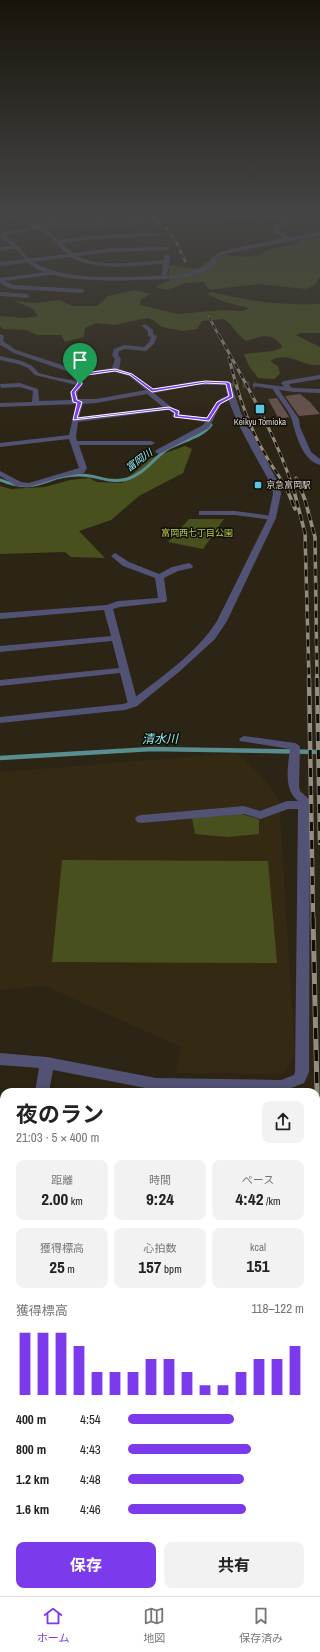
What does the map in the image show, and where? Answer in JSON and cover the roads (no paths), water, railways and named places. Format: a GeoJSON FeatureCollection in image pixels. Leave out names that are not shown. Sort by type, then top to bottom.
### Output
{"type":"FeatureCollection","features":[{"type":"Feature","properties":{"kind":"street"},"geometry":{"type":"LineString","coordinates":[[39,288],[82,291]]}},
{"type":"Feature","properties":{"kind":"street"},"geometry":{"type":"LineString","coordinates":[[0,294],[27,296]]}},
{"type":"Feature","properties":{"kind":"street"},"geometry":{"type":"LineString","coordinates":[[115,370],[118,359],[115,355],[116,350],[124,347],[146,349],[152,342],[154,336],[150,335],[151,331],[145,326]]}},
{"type":"Feature","properties":{"kind":"street"},"geometry":{"type":"LineString","coordinates":[[1,336],[0,342],[16,352],[68,370],[78,375],[115,370],[131,374],[169,408],[178,412],[176,416],[209,420]]}},
{"type":"Feature","properties":{"kind":"street"},"geometry":{"type":"LineString","coordinates":[[1,358],[20,362],[30,367],[37,374],[53,379],[80,384]]}},
{"type":"Feature","properties":{"kind":"street"},"geometry":{"type":"LineString","coordinates":[[78,375],[80,384]]}},
{"type":"Feature","properties":{"kind":"street"},"geometry":{"type":"LineString","coordinates":[[289,389],[284,383],[320,377]]}},
{"type":"Feature","properties":{"kind":"street"},"geometry":{"type":"LineString","coordinates":[[0,405],[77,402],[116,398],[200,382],[230,383],[231,397],[237,413],[276,486],[277,494],[272,518],[222,621],[212,637],[176,670],[132,704],[125,707],[0,720]]}},
{"type":"Feature","properties":{"kind":"street"},"geometry":{"type":"LineString","coordinates":[[0,473],[19,484],[29,485],[60,475],[81,471],[83,468],[74,440],[77,402],[73,392],[80,384]]}},
{"type":"Feature","properties":{"kind":"street"},"geometry":{"type":"LineString","coordinates":[[1,386],[20,385],[36,390],[35,403]]}},
{"type":"Feature","properties":{"kind":"street"},"geometry":{"type":"LineString","coordinates":[[255,385],[320,391]]}},
{"type":"Feature","properties":{"kind":"street"},"geometry":{"type":"LineString","coordinates":[[275,388],[295,419],[296,427],[308,453],[320,463]]}},
{"type":"Feature","properties":{"kind":"street"},"geometry":{"type":"LineString","coordinates":[[158,452],[206,426],[218,403],[231,397]]}},
{"type":"Feature","properties":{"kind":"street"},"geometry":{"type":"LineString","coordinates":[[75,420],[169,408]]}},
{"type":"Feature","properties":{"kind":"street"},"geometry":{"type":"LineString","coordinates":[[0,445],[74,440],[151,443]]}},
{"type":"Feature","properties":{"kind":"street"},"geometry":{"type":"LineString","coordinates":[[202,512],[235,513],[272,518]]}},
{"type":"Feature","properties":{"kind":"street"},"geometry":{"type":"LineString","coordinates":[[115,556],[126,564],[159,577],[175,569],[188,566]]}},
{"type":"Feature","properties":{"kind":"street"},"geometry":{"type":"LineString","coordinates":[[0,616],[104,607],[108,608],[118,604],[163,600],[159,577]]}},
{"type":"Feature","properties":{"kind":"street"},"geometry":{"type":"LineString","coordinates":[[108,608],[132,704]]}},
{"type":"Feature","properties":{"kind":"street"},"geometry":{"type":"LineString","coordinates":[[0,649],[116,638]]}},
{"type":"Feature","properties":{"kind":"street"},"geometry":{"type":"LineString","coordinates":[[0,683],[124,670]]}},
{"type":"Feature","properties":{"kind":"street"},"geometry":{"type":"LineString","coordinates":[[244,739],[295,746],[293,764],[295,786],[296,792],[304,800],[302,1072],[299,1079],[281,1086],[266,1088]]}},
{"type":"Feature","properties":{"kind":"street"},"geometry":{"type":"LineString","coordinates":[[141,819],[244,810],[261,815],[287,805],[304,805]]}},
{"type":"Feature","properties":{"kind":"street"},"geometry":{"type":"LineString","coordinates":[[0,1059],[47,1063],[156,1088]]}},
{"type":"Feature","properties":{"kind":"street"},"geometry":{"type":"LineString","coordinates":[[43,1088],[47,1063]]}},
{"type":"Feature","properties":{"kind":"waterway","name":"富岡川"},"geometry":{"type":"LineString","coordinates":[[0,480],[24,486],[68,476],[80,475],[109,480],[127,479],[139,473],[169,448],[203,433],[211,425]]}},
{"type":"Feature","properties":{"kind":"waterway","name":"清水川"},"geometry":{"type":"LineString","coordinates":[[0,758],[152,749],[320,752]]}},
{"type":"Feature","properties":{"kind":"tunnel"},"geometry":{"type":"LineString","coordinates":[[232,384],[255,385]]}},
{"type":"Feature","properties":{"kind":"railway"},"geometry":{"type":"LineString","coordinates":[[209,317],[219,336]]}},
{"type":"Feature","properties":{"kind":"railway"},"geometry":{"type":"LineString","coordinates":[[219,335],[269,429],[293,488]]}},
{"type":"Feature","properties":{"kind":"railway"},"geometry":{"type":"LineString","coordinates":[[229,358],[235,383],[253,431],[267,458],[286,488]]}},
{"type":"Feature","properties":{"kind":"railway"},"geometry":{"type":"LineString","coordinates":[[296,478],[300,488]]}},
{"type":"Feature","properties":{"kind":"railway"},"geometry":{"type":"LineString","coordinates":[[286,487],[295,509]]}},
{"type":"Feature","properties":{"kind":"railway"},"geometry":{"type":"LineString","coordinates":[[293,487],[305,533],[309,679]]}},
{"type":"Feature","properties":{"kind":"railway"},"geometry":{"type":"LineString","coordinates":[[300,487],[315,537],[317,679]]}},
{"type":"Feature","properties":{"kind":"railway"},"geometry":{"type":"LineString","coordinates":[[309,678],[313,919]]}},
{"type":"Feature","properties":{"kind":"railway"},"geometry":{"type":"LineString","coordinates":[[317,678],[320,843]]}},
{"type":"Feature","properties":{"kind":"railway"},"geometry":{"type":"LineString","coordinates":[[313,918],[317,1088]]}},
{"type":"Feature","properties":{"kind":"railway"},"geometry":{"type":"LineString","coordinates":[[320,1219],[320,1233]]}},
{"type":"Feature","properties":{"kind":"place","name":"Keikyu Tomioka"},"geometry":{"type":"Point","coordinates":[260,409]}},
{"type":"Feature","properties":{"kind":"place","name":"京急富岡駅"},"geometry":{"type":"Point","coordinates":[258,485]}},
{"type":"Feature","properties":{"kind":"park label","name":"富岡西七丁目公園"},"geometry":{"type":"Point","coordinates":[197,533]}}]}
